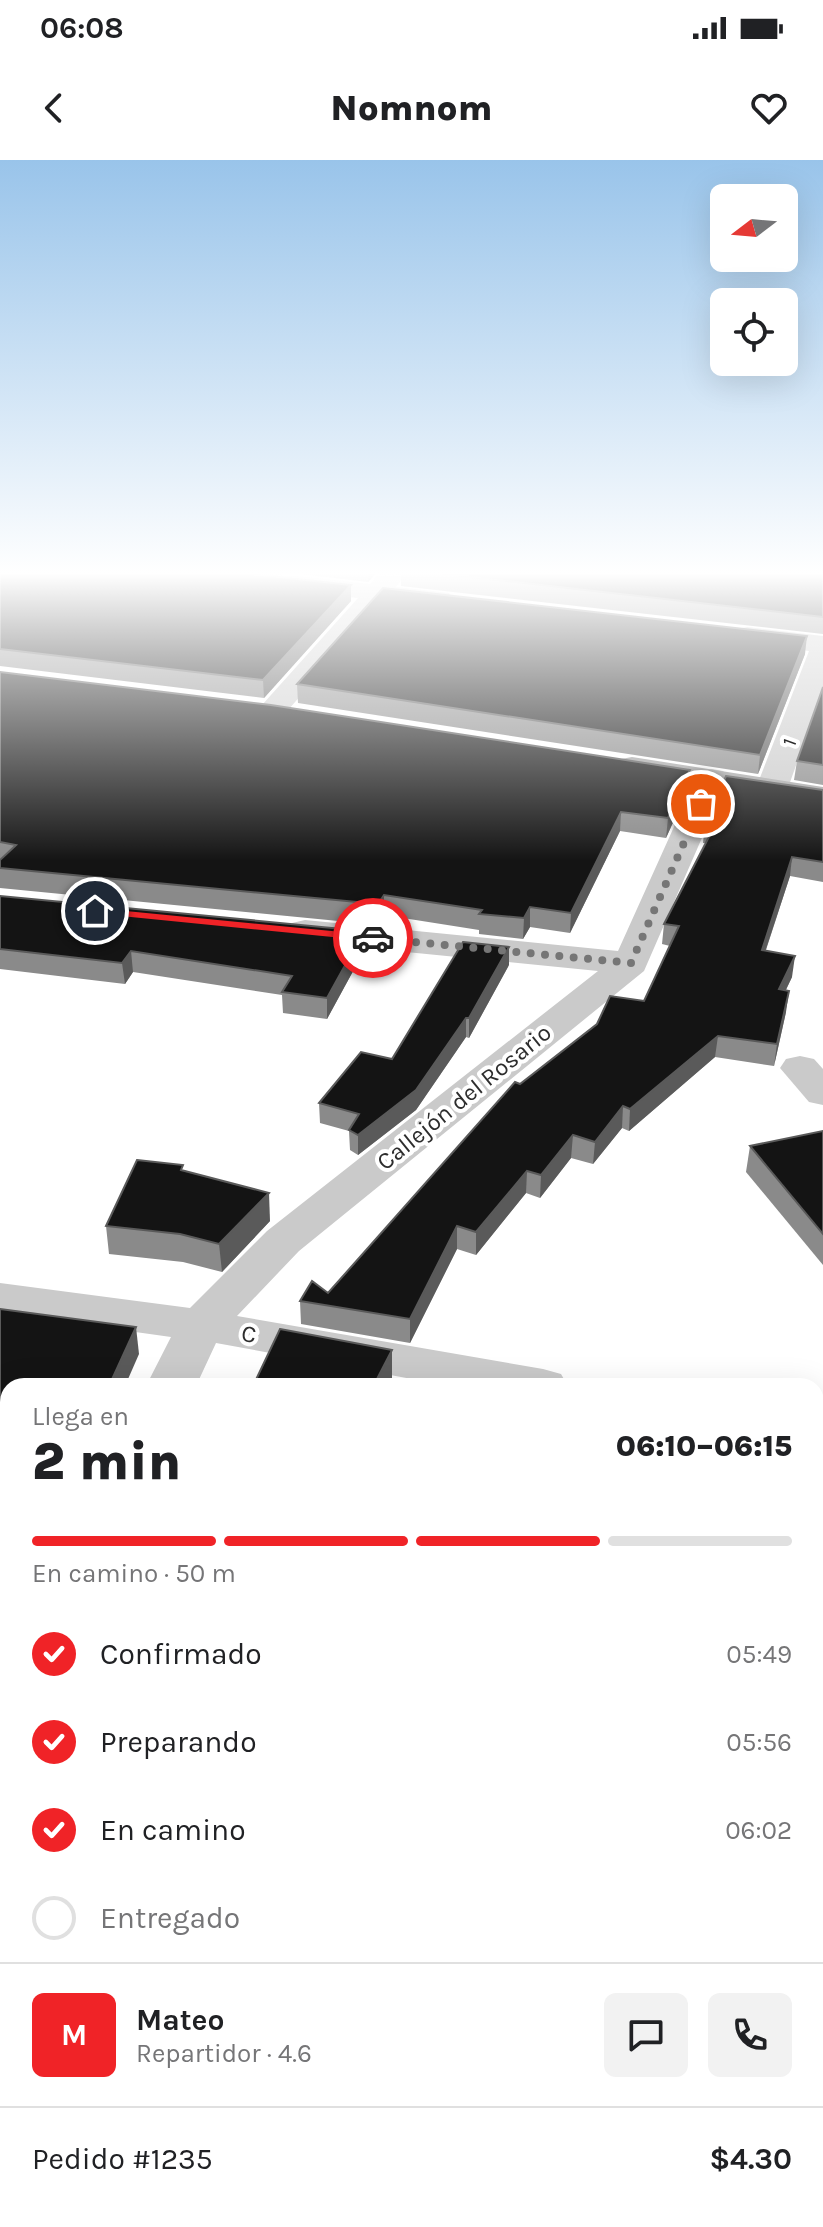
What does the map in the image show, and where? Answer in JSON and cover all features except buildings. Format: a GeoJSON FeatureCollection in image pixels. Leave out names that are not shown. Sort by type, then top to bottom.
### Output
{"type":"FeatureCollection","features":[{"type":"Feature","properties":{"kind":"main road"},"geometry":{"type":"LineString","coordinates":[[242,707],[304,716]]}},
{"type":"Feature","properties":{"kind":"main road"},"geometry":{"type":"LineString","coordinates":[[602,761],[823,797]]}},
{"type":"Feature","properties":{"kind":"street"},"geometry":{"type":"LineString","coordinates":[[272,711],[310,667]]}},
{"type":"Feature","properties":{"kind":"street","name":"1"},"geometry":{"type":"LineString","coordinates":[[772,788],[817,667]]}},
{"type":"Feature","properties":{"kind":"street","name":"Callejón del Rosario"},"geometry":{"type":"LineString","coordinates":[[175,1378],[201,1325],[283,1241],[631,963],[712,778]]}},
{"type":"Feature","properties":{"kind":"street"},"geometry":{"type":"LineString","coordinates":[[268,928],[631,963]]}},
{"type":"Feature","properties":{"kind":"street","name":"C"},"geometry":{"type":"LineString","coordinates":[[0,1298],[201,1325],[498,1378]]}},
{"type":"Feature","properties":{"kind":"way so far"},"geometry":{"type":"LineString","coordinates":[[373,938],[631,963],[701,804]]}},
{"type":"Feature","properties":{"kind":"route"},"geometry":{"type":"LineString","coordinates":[[95,911],[373,938]]}}]}
